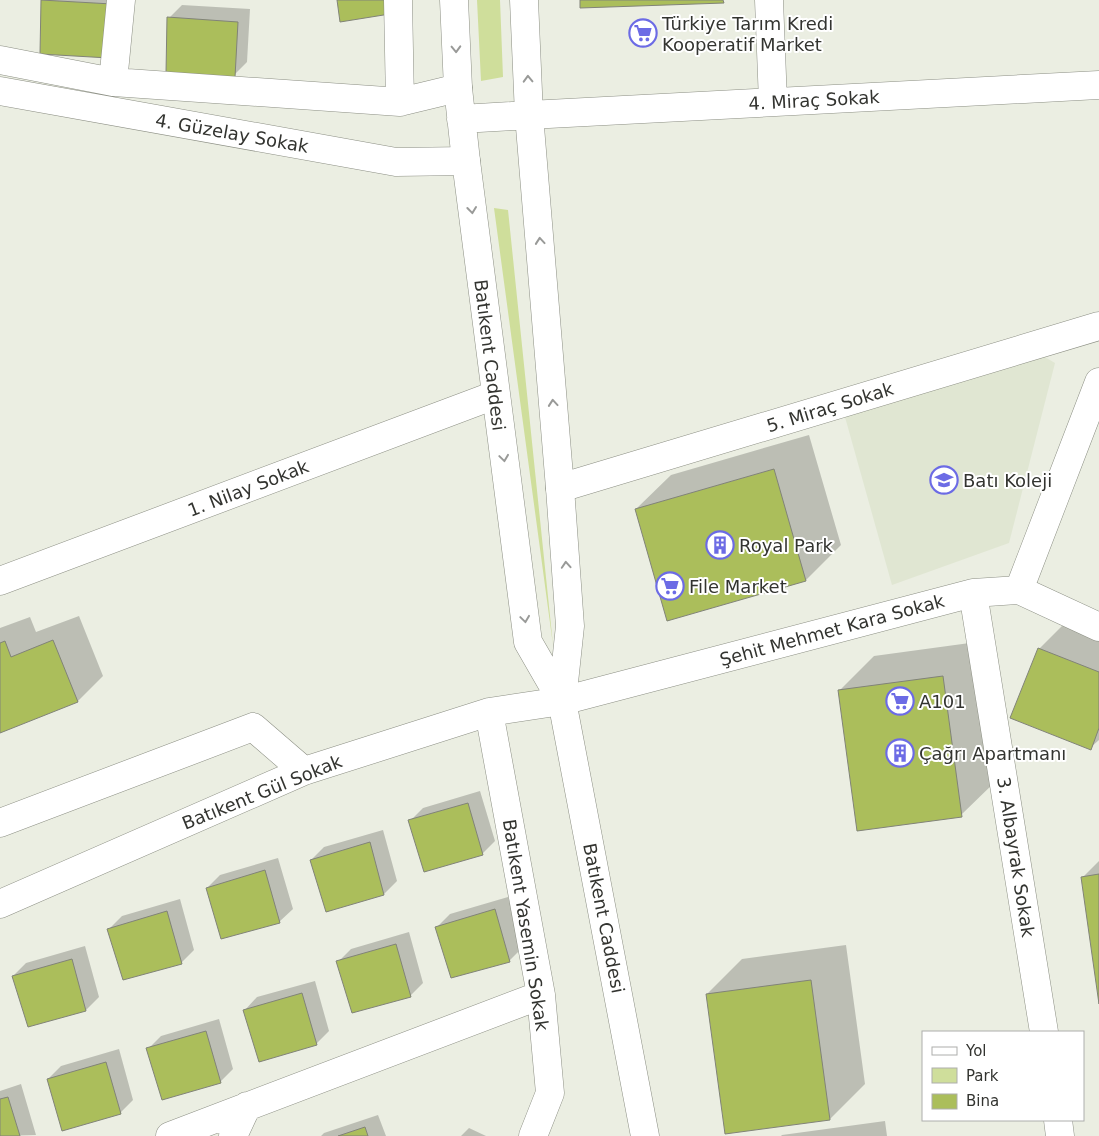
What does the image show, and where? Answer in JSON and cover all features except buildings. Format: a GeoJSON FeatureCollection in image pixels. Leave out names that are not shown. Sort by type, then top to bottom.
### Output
{"type":"FeatureCollection","features":[{"type":"Feature","properties":{"kind":"street"},"geometry":{"type":"LineString","coordinates":[[113,82],[121,0]]}},
{"type":"Feature","properties":{"kind":"street"},"geometry":{"type":"LineString","coordinates":[[398,0],[400,102]]}},
{"type":"Feature","properties":{"kind":"street","name":"Batıkent Caddesi"},"geometry":{"type":"LineString","coordinates":[[454,0],[461,119],[528,642],[562,701]]}},
{"type":"Feature","properties":{"kind":"street","name":"Batıkent Caddesi"},"geometry":{"type":"LineString","coordinates":[[524,0],[529,115],[570,626],[562,701],[645,1136]]}},
{"type":"Feature","properties":{"kind":"street"},"geometry":{"type":"LineString","coordinates":[[768,0],[773,102]]}},
{"type":"Feature","properties":{"kind":"street"},"geometry":{"type":"LineString","coordinates":[[0,60],[113,82],[400,102],[458,88]]}},
{"type":"Feature","properties":{"kind":"street","name":"4. Miraç Sokak"},"geometry":{"type":"LineString","coordinates":[[461,119],[1099,85]]}},
{"type":"Feature","properties":{"kind":"street","name":"4. Güzelay Sokak"},"geometry":{"type":"LineString","coordinates":[[0,91],[396,162],[466,161]]}},
{"type":"Feature","properties":{"kind":"street","name":"5. Miraç Sokak"},"geometry":{"type":"LineString","coordinates":[[560,488],[1099,326]]}},
{"type":"Feature","properties":{"kind":"street"},"geometry":{"type":"LineString","coordinates":[[1019,590],[1099,382]]}},
{"type":"Feature","properties":{"kind":"street","name":"1. Nilay Sokak"},"geometry":{"type":"LineString","coordinates":[[0,581],[495,395]]}},
{"type":"Feature","properties":{"kind":"street","name":"Şehit Mehmet Kara Sokak"},"geometry":{"type":"LineString","coordinates":[[562,701],[973,593],[1019,590],[1099,626]]}},
{"type":"Feature","properties":{"kind":"street","name":"3. Albayrak Sokak"},"geometry":{"type":"LineString","coordinates":[[973,593],[1044,1031]]}},
{"type":"Feature","properties":{"kind":"street","name":"Batıkent Gül Sokak"},"geometry":{"type":"LineString","coordinates":[[0,904],[304,771],[489,712],[562,701]]}},
{"type":"Feature","properties":{"kind":"street","name":"Batıkent Yasemin Sokak"},"geometry":{"type":"LineString","coordinates":[[489,712],[541,995],[550,1093],[533,1136]]}},
{"type":"Feature","properties":{"kind":"street"},"geometry":{"type":"LineString","coordinates":[[0,823],[253,727],[304,771]]}},
{"type":"Feature","properties":{"kind":"street"},"geometry":{"type":"LineString","coordinates":[[170,1136],[541,995]]}},
{"type":"Feature","properties":{"kind":"street"},"geometry":{"type":"LineString","coordinates":[[233,1136],[247,1106]]}},
{"type":"Feature","properties":{"kind":"street"},"geometry":{"type":"LineString","coordinates":[[1058,1121],[1060,1136]]}},
{"type":"Feature","properties":{"kind":"shaded area","name":"Batı Koleji"},"geometry":{"type":"Polygon","coordinates":[[[1043,356],[1055,363],[1009,543],[892,585],[845,417],[1043,356]]]}},
{"type":"Feature","properties":{"kind":"green space"},"geometry":{"type":"Polygon","coordinates":[[[477,0],[500,0],[503,77],[481,81],[477,0]]]}},
{"type":"Feature","properties":{"kind":"green space"},"geometry":{"type":"Polygon","coordinates":[[[494,208],[508,210],[553,645],[494,208]]]}},
{"type":"Feature","properties":{"kind":"place","name":"Türkiye Tarım Kredi Kooperatif Market"},"geometry":{"type":"Point","coordinates":[643,33]}},
{"type":"Feature","properties":{"kind":"place","name":"Batı Koleji"},"geometry":{"type":"Point","coordinates":[944,480]}},
{"type":"Feature","properties":{"kind":"place","name":"Royal Park"},"geometry":{"type":"Point","coordinates":[720,545]}},
{"type":"Feature","properties":{"kind":"place","name":"File Market"},"geometry":{"type":"Point","coordinates":[670,586]}},
{"type":"Feature","properties":{"kind":"place","name":"A101"},"geometry":{"type":"Point","coordinates":[900,701]}},
{"type":"Feature","properties":{"kind":"place","name":"Çağrı Apartmanı"},"geometry":{"type":"Point","coordinates":[900,753]}}]}
